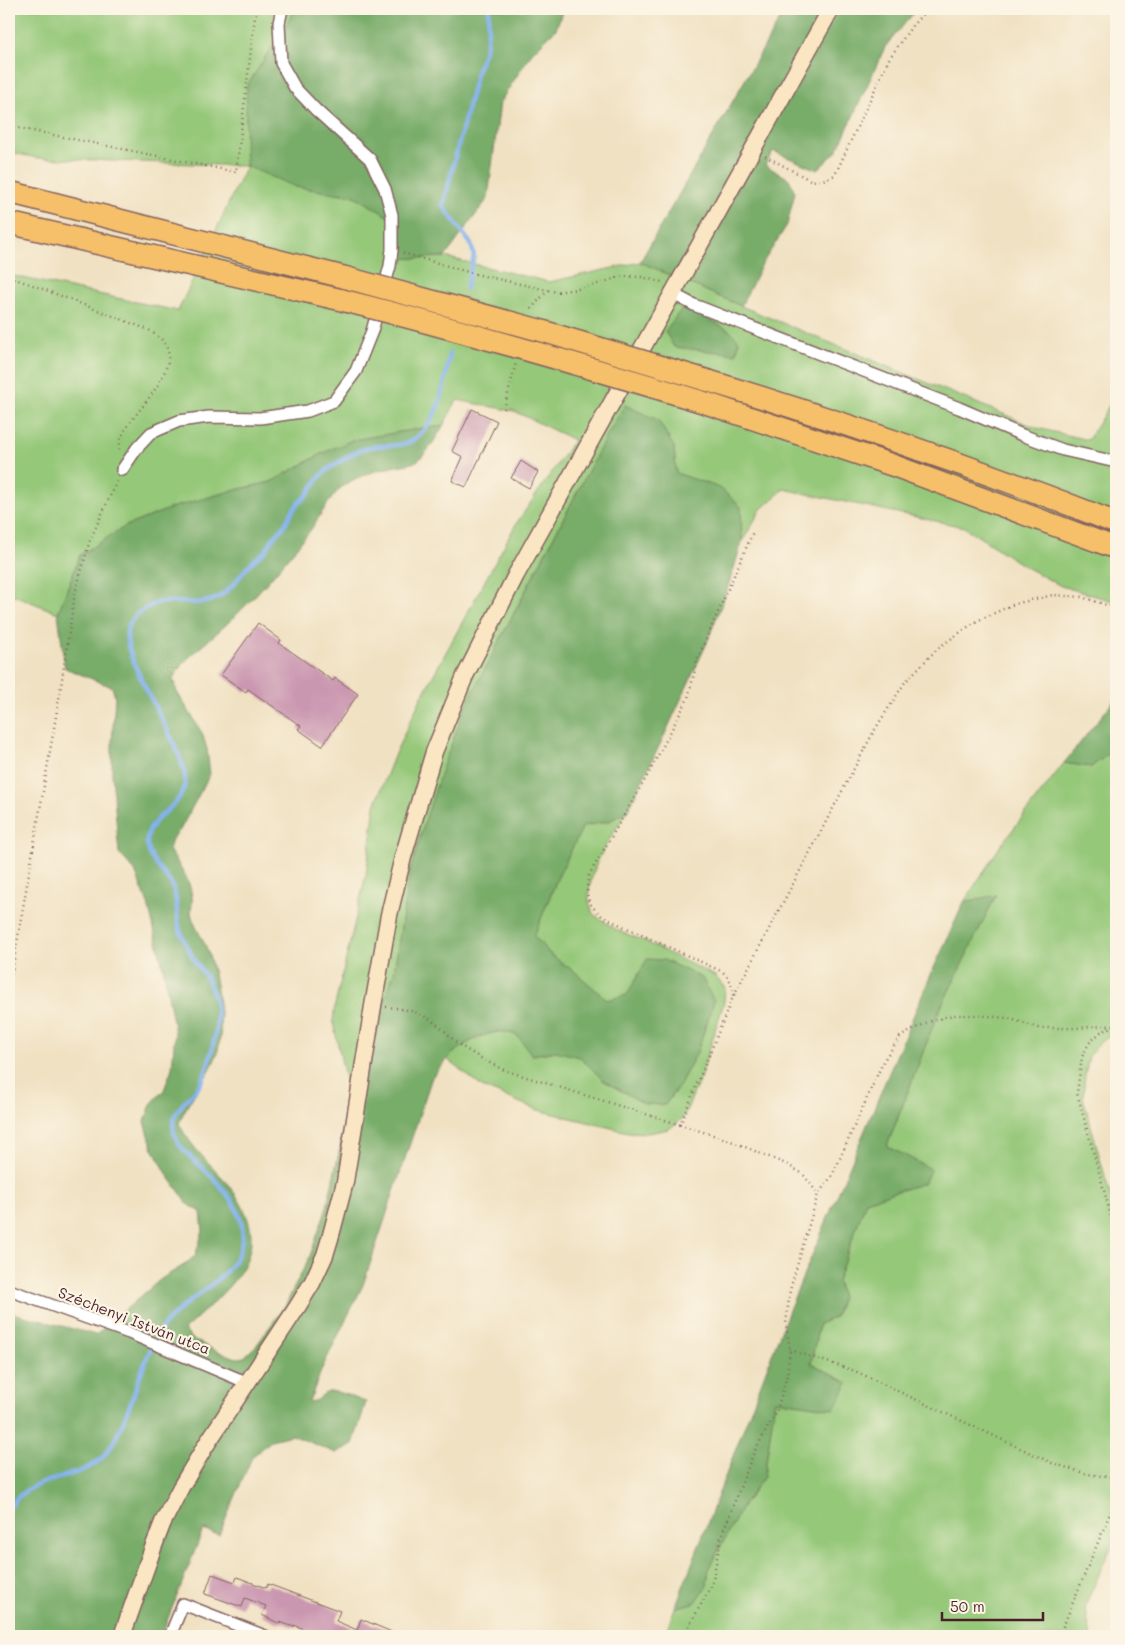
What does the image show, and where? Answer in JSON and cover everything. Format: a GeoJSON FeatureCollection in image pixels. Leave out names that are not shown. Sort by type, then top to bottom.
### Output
{"type":"FeatureCollection","features":[{"type":"Feature","properties":{"kind":"highway"},"geometry":{"type":"LineString","coordinates":[[9,192],[347,278],[539,330],[709,381],[849,426],[970,468],[1116,523]]}},
{"type":"Feature","properties":{"kind":"highway"},"geometry":{"type":"LineString","coordinates":[[9,223],[342,300],[620,377],[706,403],[910,471],[1116,548]]}},
{"type":"Feature","properties":{"kind":"main road"},"geometry":{"type":"LineString","coordinates":[[122,1636],[163,1522],[181,1487],[206,1445],[312,1283],[332,1234],[345,1182],[389,915],[403,857],[434,752],[462,684],[484,636],[516,575],[831,9]]}},
{"type":"Feature","properties":{"kind":"street"},"geometry":{"type":"LineString","coordinates":[[122,470],[137,448],[151,433],[178,420],[209,417],[260,418],[308,411],[334,401],[356,371],[372,332],[390,266],[392,250],[392,215],[386,189],[370,159],[316,110],[295,88],[281,64],[279,23],[282,9]]}},
{"type":"Feature","properties":{"kind":"street"},"geometry":{"type":"LineString","coordinates":[[675,291],[694,305],[959,408],[1022,435],[1063,450],[1116,462]]}},
{"type":"Feature","properties":{"kind":"street","name":"Széchenyi István utca"},"geometry":{"type":"LineString","coordinates":[[9,1290],[128,1333],[248,1383]]}},
{"type":"Feature","properties":{"kind":"street"},"geometry":{"type":"LineString","coordinates":[[170,1636],[183,1604],[265,1636]]}},
{"type":"Feature","properties":{"kind":"path"},"geometry":{"type":"LineString","coordinates":[[9,126],[236,172],[256,9]]}},
{"type":"Feature","properties":{"kind":"path"},"geometry":{"type":"LineString","coordinates":[[753,150],[812,181],[823,180],[835,174],[889,58],[927,9]]}},
{"type":"Feature","properties":{"kind":"path"},"geometry":{"type":"LineString","coordinates":[[392,250],[471,272],[556,292],[585,288],[623,276],[642,277],[658,281],[675,291]]}},
{"type":"Feature","properties":{"kind":"path"},"geometry":{"type":"LineString","coordinates":[[9,277],[149,330],[162,339],[168,348],[168,361],[161,380],[125,430],[119,444],[118,459],[122,470],[90,540],[76,593],[9,989]]}},
{"type":"Feature","properties":{"kind":"path"},"geometry":{"type":"LineString","coordinates":[[733,997],[733,987],[730,979],[723,972],[603,917],[591,906],[586,891],[589,875],[650,771],[688,698],[698,658],[753,532]]}},
{"type":"Feature","properties":{"kind":"path"},"geometry":{"type":"LineString","coordinates":[[680,1125],[733,997],[874,731],[906,682],[938,648],[975,622],[1014,604],[1053,595],[1081,597],[1116,608]]}},
{"type":"Feature","properties":{"kind":"path"},"geometry":{"type":"LineString","coordinates":[[373,1006],[404,1009],[423,1014],[462,1046],[504,1070],[726,1139],[786,1164],[802,1174],[818,1194]]}},
{"type":"Feature","properties":{"kind":"path"},"geometry":{"type":"LineString","coordinates":[[685,1636],[712,1585],[721,1537],[754,1452],[776,1413],[787,1376],[790,1350],[786,1324],[790,1290],[818,1194],[832,1176],[884,1060],[900,1037],[936,1019],[961,1015],[1008,1018],[1038,1028],[1116,1025]]}},
{"type":"Feature","properties":{"kind":"path"},"geometry":{"type":"LineString","coordinates":[[1116,1025],[1101,1032],[1089,1044],[1082,1058],[1077,1094],[1116,1234]]}},
{"type":"Feature","properties":{"kind":"path"},"geometry":{"type":"LineString","coordinates":[[790,1350],[855,1371],[1052,1463],[1087,1474],[1116,1478]]}},
{"type":"Feature","properties":{"kind":"path"},"geometry":{"type":"LineString","coordinates":[[1059,1636],[1116,1499]]}},
{"type":"Feature","properties":{"kind":"green space"},"geometry":{"type":"Polygon","coordinates":[[[9,9],[296,9],[247,86],[296,187],[355,196],[394,220],[395,259],[445,257],[549,282],[640,262],[741,306],[1037,428],[1088,440],[1116,394],[1116,602],[1061,586],[1027,568],[964,527],[784,489],[761,509],[742,542],[740,507],[720,488],[676,473],[674,447],[625,406],[606,437],[496,647],[422,830],[409,876],[394,973],[347,1116],[347,1087],[333,1021],[335,1005],[366,875],[375,805],[395,754],[422,696],[516,524],[574,440],[514,411],[457,400],[443,426],[423,428],[323,453],[271,482],[174,507],[126,526],[80,555],[58,613],[9,593],[9,275],[178,311],[246,166],[37,158],[9,152],[9,9]],[[666,331],[674,347],[737,353],[739,340],[666,331]]]}},
{"type":"Feature","properties":{"kind":"green space"},"geometry":{"type":"Polygon","coordinates":[[[296,9],[563,9],[556,29],[531,54],[500,102],[488,198],[445,257],[395,259],[394,220],[355,196],[296,187],[246,166],[247,86],[296,9]]]}},
{"type":"Feature","properties":{"kind":"green space"},"geometry":{"type":"Polygon","coordinates":[[[786,9],[917,9],[885,47],[837,151],[817,170],[773,151],[765,165],[789,179],[795,192],[787,225],[762,264],[741,306],[640,262],[786,9]]]}},
{"type":"Feature","properties":{"kind":"green space"},"geometry":{"type":"Polygon","coordinates":[[[683,307],[729,330],[739,340],[736,354],[674,347],[665,331],[683,307]]]}},
{"type":"Feature","properties":{"kind":"green space"},"geometry":{"type":"Polygon","coordinates":[[[625,405],[658,420],[674,447],[676,473],[720,488],[741,507],[742,542],[726,593],[706,645],[628,810],[610,821],[583,826],[557,879],[534,936],[551,955],[575,972],[607,1000],[627,995],[647,959],[664,960],[702,978],[714,1001],[697,1052],[680,1084],[665,1105],[645,1104],[604,1081],[580,1057],[556,1051],[532,1055],[517,1035],[499,1031],[475,1038],[452,1054],[432,1077],[363,1285],[323,1366],[309,1402],[315,1401],[326,1393],[335,1392],[366,1402],[353,1444],[336,1453],[292,1435],[271,1440],[252,1457],[219,1535],[203,1530],[161,1636],[9,1636],[9,1312],[96,1335],[161,1279],[195,1256],[203,1231],[201,1212],[188,1204],[169,1177],[153,1149],[145,1122],[151,1104],[164,1090],[172,1068],[175,1033],[163,967],[148,904],[135,871],[119,853],[112,774],[115,697],[112,687],[65,668],[58,613],[80,555],[126,526],[174,507],[271,482],[323,453],[352,440],[443,426],[427,451],[415,462],[369,473],[343,486],[329,502],[309,532],[263,587],[238,614],[185,661],[173,679],[177,692],[202,733],[207,749],[210,774],[180,830],[172,839],[169,850],[184,873],[191,891],[192,918],[208,952],[214,974],[221,1027],[215,1060],[179,1124],[196,1149],[227,1183],[243,1207],[250,1229],[250,1248],[244,1265],[219,1297],[184,1330],[194,1340],[218,1352],[237,1358],[244,1357],[257,1345],[286,1304],[310,1256],[327,1207],[347,1116],[394,973],[409,876],[442,769],[465,707],[606,437],[625,405]]]}},
{"type":"Feature","properties":{"kind":"green space"},"geometry":{"type":"Polygon","coordinates":[[[1116,698],[1116,748],[1091,767],[1064,763],[1116,698]]]}},
{"type":"Feature","properties":{"kind":"green space"},"geometry":{"type":"Polygon","coordinates":[[[1116,748],[1116,1032],[1099,1043],[1089,1056],[1083,1097],[1116,1216],[1116,1536],[1085,1606],[1091,1636],[664,1636],[675,1608],[696,1602],[707,1585],[709,1567],[744,1504],[764,1476],[775,1400],[834,1409],[847,1383],[811,1363],[819,1324],[835,1317],[842,1297],[837,1281],[866,1201],[924,1183],[930,1169],[887,1146],[938,1013],[995,896],[964,902],[1001,845],[1064,763],[1091,767],[1116,748]]]}},
{"type":"Feature","properties":{"kind":"green space"},"geometry":{"type":"Polygon","coordinates":[[[628,810],[603,850],[594,872],[589,897],[593,914],[617,930],[642,940],[715,976],[725,988],[724,1002],[700,1079],[683,1118],[669,1129],[648,1133],[628,1132],[538,1110],[482,1087],[447,1059],[453,1053],[480,1037],[491,1033],[510,1032],[520,1038],[533,1055],[556,1051],[580,1057],[604,1081],[645,1104],[665,1105],[680,1084],[697,1052],[714,1001],[702,978],[607,1000],[575,972],[551,955],[534,936],[557,879],[583,826],[610,821],[628,810]]]}},
{"type":"Feature","properties":{"kind":"green space"},"geometry":{"type":"Polygon","coordinates":[[[996,895],[938,1013],[887,1146],[931,1169],[924,1183],[866,1201],[837,1281],[842,1297],[835,1317],[819,1324],[811,1363],[848,1383],[834,1409],[775,1400],[764,1476],[744,1504],[709,1567],[707,1585],[696,1602],[675,1608],[789,1310],[933,970],[964,902],[996,895]]]}},
{"type":"Feature","properties":{"kind":"building"},"geometry":{"type":"Polygon","coordinates":[[[472,409],[497,421],[466,487],[452,481],[463,457],[452,451],[472,409]]]}},
{"type":"Feature","properties":{"kind":"building"},"geometry":{"type":"Polygon","coordinates":[[[521,461],[538,472],[529,488],[511,478],[521,461]]]}},
{"type":"Feature","properties":{"kind":"building"},"geometry":{"type":"Polygon","coordinates":[[[258,623],[281,640],[279,643],[333,681],[335,678],[358,694],[322,746],[298,729],[301,726],[248,689],[246,692],[221,675],[258,623]]]}},
{"type":"Feature","properties":{"kind":"building"},"geometry":{"type":"Polygon","coordinates":[[[212,1574],[235,1582],[237,1577],[266,1588],[268,1584],[340,1611],[336,1621],[357,1630],[361,1619],[401,1636],[321,1636],[294,1625],[294,1627],[280,1622],[280,1624],[262,1615],[266,1606],[245,1598],[242,1607],[205,1594],[212,1574]]]}},
{"type":"Feature","properties":{"kind":"waterway"},"geometry":{"type":"LineString","coordinates":[[466,289],[474,256],[471,244],[443,206],[478,67],[486,45],[489,9]]}},
{"type":"Feature","properties":{"kind":"waterway"},"geometry":{"type":"LineString","coordinates":[[9,1509],[28,1490],[39,1484],[90,1467],[103,1457],[121,1428],[151,1347],[158,1334],[178,1311],[227,1271],[236,1259],[243,1234],[233,1202],[219,1184],[182,1148],[174,1132],[174,1117],[202,1081],[215,1035],[217,1010],[209,982],[194,961],[180,930],[172,885],[152,858],[147,846],[149,830],[181,795],[185,776],[181,760],[132,657],[127,640],[128,627],[138,613],[156,603],[195,603],[210,601],[222,595],[251,563],[266,550],[299,502],[326,471],[362,449],[406,444],[417,437],[425,429],[437,409],[444,387],[450,353]]}}]}
